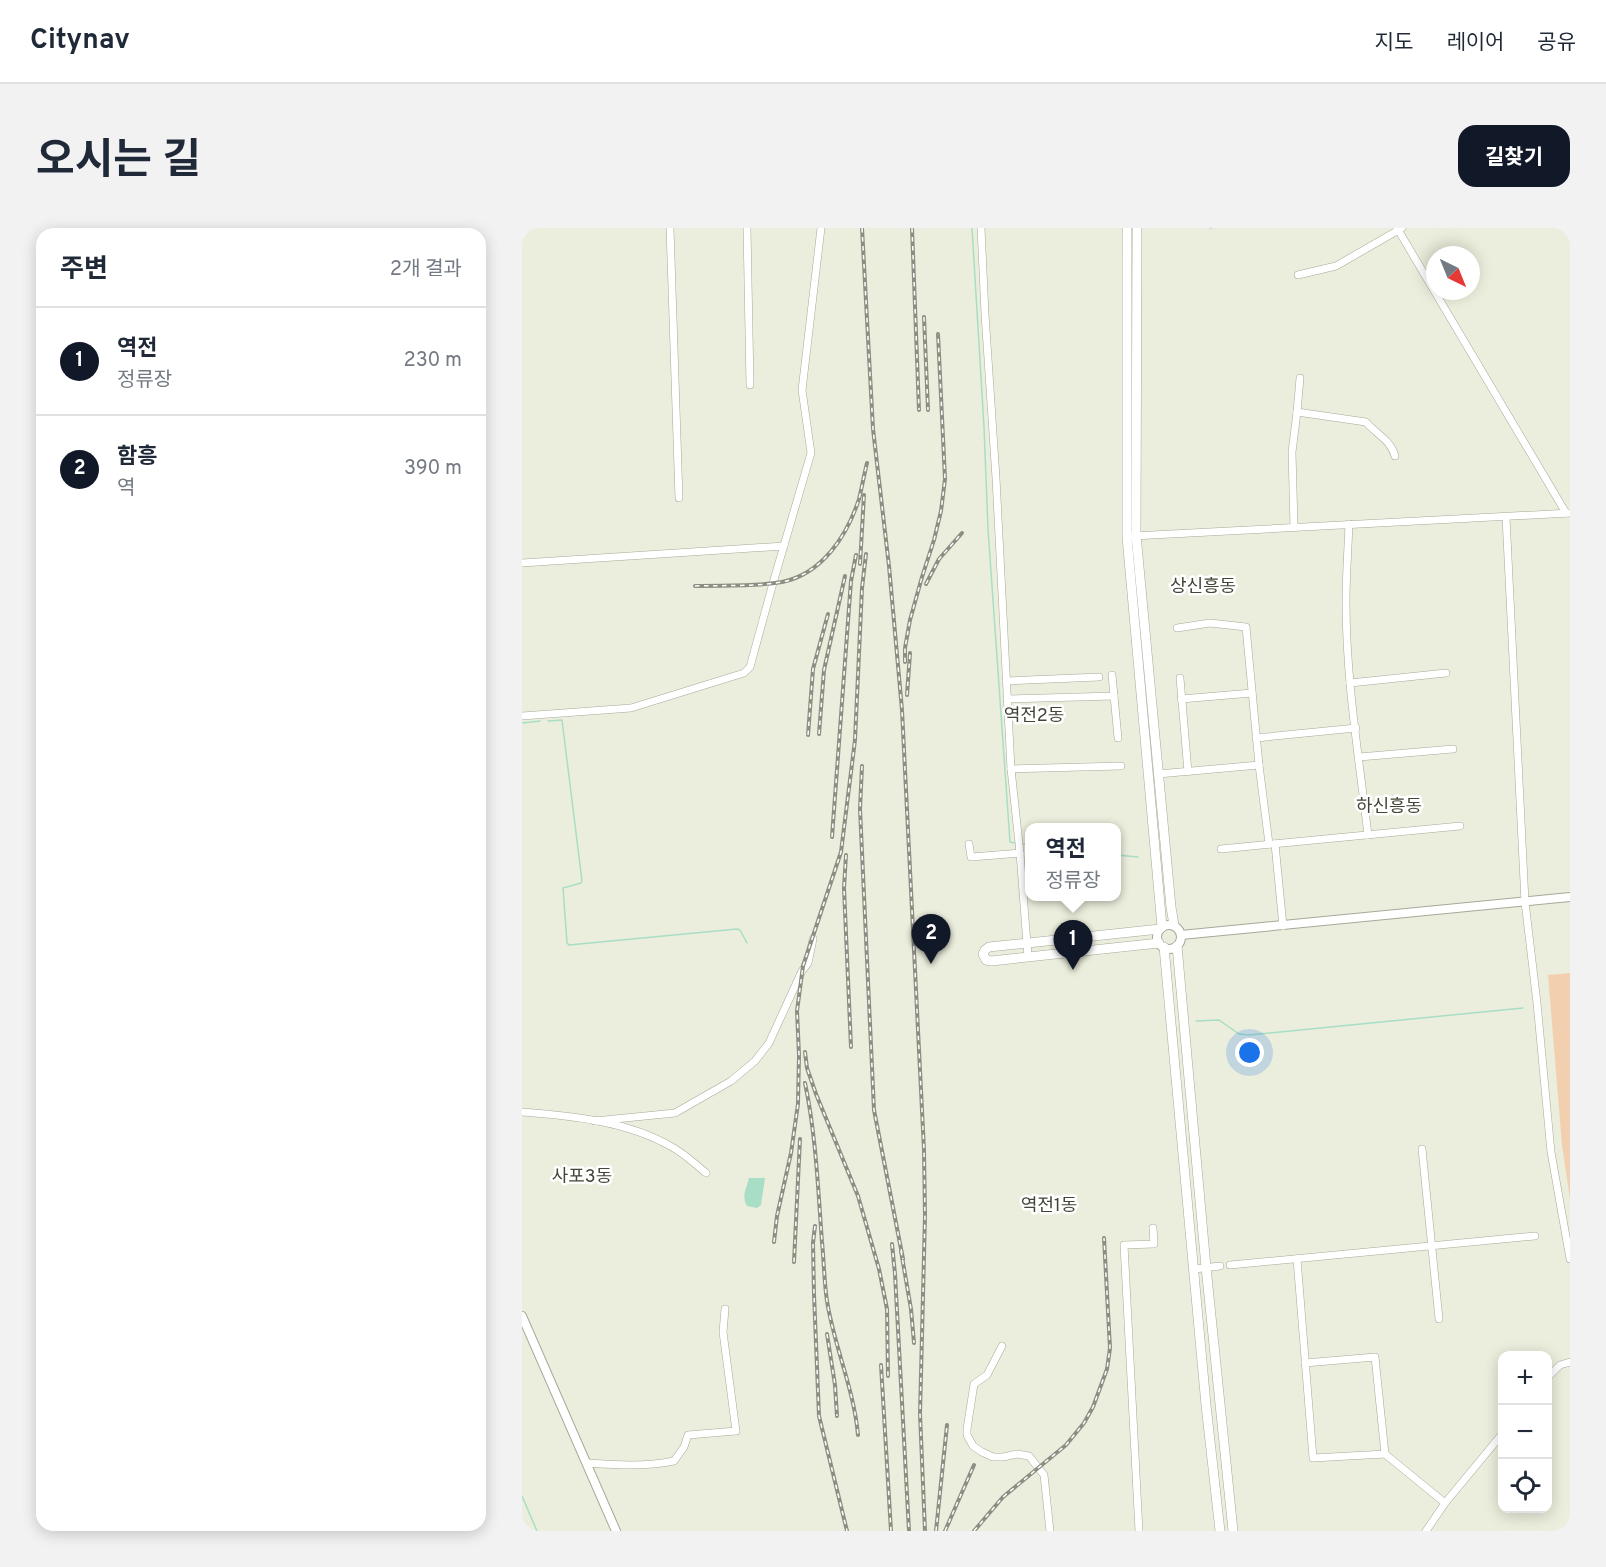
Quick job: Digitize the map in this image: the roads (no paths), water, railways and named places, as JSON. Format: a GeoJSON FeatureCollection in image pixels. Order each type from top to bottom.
{"type":"FeatureCollection","features":[{"type":"Feature","properties":{"kind":"main road"},"geometry":{"type":"LineString","coordinates":[[1127,228],[1132,536],[1161,928],[989,947],[983,954],[988,961],[1161,945],[1220,1531]]}},
{"type":"Feature","properties":{"kind":"main road"},"geometry":{"type":"LineString","coordinates":[[1137,228],[1132,536],[1148,653],[1174,925]]}},
{"type":"Feature","properties":{"kind":"main road"},"geometry":{"type":"LineString","coordinates":[[1177,946],[1206,1268],[1233,1531]]}},
{"type":"Feature","properties":{"kind":"street"},"geometry":{"type":"LineString","coordinates":[[670,228],[679,498]]}},
{"type":"Feature","properties":{"kind":"street"},"geometry":{"type":"LineString","coordinates":[[747,228],[750,385]]}},
{"type":"Feature","properties":{"kind":"street"},"geometry":{"type":"LineString","coordinates":[[522,716],[631,708],[744,674],[750,667],[811,453],[802,390],[821,228]]}},
{"type":"Feature","properties":{"kind":"street"},"geometry":{"type":"LineString","coordinates":[[981,228],[998,499],[1011,769],[1028,957]]}},
{"type":"Feature","properties":{"kind":"street"},"geometry":{"type":"LineString","coordinates":[[1132,536],[1568,513],[1399,229],[1336,266],[1298,275]]}},
{"type":"Feature","properties":{"kind":"street"},"geometry":{"type":"LineString","coordinates":[[1294,527],[1292,452],[1300,378]]}},
{"type":"Feature","properties":{"kind":"street"},"geometry":{"type":"LineString","coordinates":[[1298,412],[1365,422],[1389,443],[1395,456]]}},
{"type":"Feature","properties":{"kind":"street"},"geometry":{"type":"LineString","coordinates":[[1506,517],[1525,902],[1551,1152],[1570,1259]]}},
{"type":"Feature","properties":{"kind":"street"},"geometry":{"type":"LineString","coordinates":[[1349,524],[1346,600],[1350,683],[1368,835]]}},
{"type":"Feature","properties":{"kind":"street"},"geometry":{"type":"LineString","coordinates":[[522,563],[783,546]]}},
{"type":"Feature","properties":{"kind":"street"},"geometry":{"type":"LineString","coordinates":[[1177,628],[1210,623],[1246,627],[1259,765],[1283,926]]}},
{"type":"Feature","properties":{"kind":"street"},"geometry":{"type":"LineString","coordinates":[[1350,683],[1446,673]]}},
{"type":"Feature","properties":{"kind":"street"},"geometry":{"type":"LineString","coordinates":[[1112,675],[1118,738]]}},
{"type":"Feature","properties":{"kind":"street"},"geometry":{"type":"LineString","coordinates":[[1006,681],[1099,677]]}},
{"type":"Feature","properties":{"kind":"street"},"geometry":{"type":"LineString","coordinates":[[1180,678],[1188,772]]}},
{"type":"Feature","properties":{"kind":"street"},"geometry":{"type":"LineString","coordinates":[[1182,699],[1252,693]]}},
{"type":"Feature","properties":{"kind":"street"},"geometry":{"type":"LineString","coordinates":[[1007,699],[1114,696]]}},
{"type":"Feature","properties":{"kind":"street"},"geometry":{"type":"LineString","coordinates":[[1256,738],[1356,728]]}},
{"type":"Feature","properties":{"kind":"street"},"geometry":{"type":"LineString","coordinates":[[1359,757],[1453,749]]}},
{"type":"Feature","properties":{"kind":"street"},"geometry":{"type":"LineString","coordinates":[[1158,774],[1259,765]]}},
{"type":"Feature","properties":{"kind":"street"},"geometry":{"type":"LineString","coordinates":[[1011,769],[1121,766]]}},
{"type":"Feature","properties":{"kind":"street"},"geometry":{"type":"LineString","coordinates":[[1221,849],[1460,826]]}},
{"type":"Feature","properties":{"kind":"street"},"geometry":{"type":"LineString","coordinates":[[969,844],[971,857],[1020,854]]}},
{"type":"Feature","properties":{"kind":"street"},"geometry":{"type":"LineString","coordinates":[[1181,935],[1570,897]]}},
{"type":"Feature","properties":{"kind":"street"},"geometry":{"type":"LineString","coordinates":[[1174,925],[1179,930],[1181,940],[1177,946],[1172,948],[1161,945],[1157,937],[1161,928],[1174,925]]}},
{"type":"Feature","properties":{"kind":"street"},"geometry":{"type":"LineString","coordinates":[[596,1120],[675,1113],[726,1085],[744,1071],[758,1058],[772,1037],[802,971],[808,963],[813,939]]}},
{"type":"Feature","properties":{"kind":"street"},"geometry":{"type":"LineString","coordinates":[[522,1112],[596,1120],[636,1131],[680,1152],[706,1173]]}},
{"type":"Feature","properties":{"kind":"street"},"geometry":{"type":"LineString","coordinates":[[1422,1149],[1439,1319]]}},
{"type":"Feature","properties":{"kind":"street"},"geometry":{"type":"LineString","coordinates":[[1139,1531],[1124,1245],[1154,1244],[1153,1228]]}},
{"type":"Feature","properties":{"kind":"street"},"geometry":{"type":"LineString","coordinates":[[1230,1265],[1535,1236]]}},
{"type":"Feature","properties":{"kind":"street"},"geometry":{"type":"LineString","coordinates":[[1297,1259],[1313,1458],[1385,1454],[1445,1503]]}},
{"type":"Feature","properties":{"kind":"street"},"geometry":{"type":"LineString","coordinates":[[1194,1269],[1220,1266]]}},
{"type":"Feature","properties":{"kind":"street"},"geometry":{"type":"LineString","coordinates":[[586,1463],[636,1465],[674,1461],[684,1448],[688,1435],[736,1431],[724,1342],[725,1309]]}},
{"type":"Feature","properties":{"kind":"street"},"geometry":{"type":"LineString","coordinates":[[522,1316],[616,1531]]}},
{"type":"Feature","properties":{"kind":"street"},"geometry":{"type":"LineString","coordinates":[[1002,1346],[987,1375],[974,1384],[967,1435],[973,1446],[993,1457],[1003,1458],[1017,1454],[1029,1456],[1039,1467],[1044,1475],[1050,1531]]}},
{"type":"Feature","properties":{"kind":"street"},"geometry":{"type":"LineString","coordinates":[[1305,1363],[1375,1357],[1385,1454]]}},
{"type":"Feature","properties":{"kind":"street"},"geometry":{"type":"LineString","coordinates":[[1552,1373],[1560,1365],[1570,1362]]}},
{"type":"Feature","properties":{"kind":"street"},"geometry":{"type":"LineString","coordinates":[[1426,1531],[1445,1503],[1498,1439]]}},
{"type":"Feature","properties":{"kind":"waterway"},"geometry":{"type":"LineString","coordinates":[[972,228],[988,529],[1010,842],[1015,843]]}},
{"type":"Feature","properties":{"kind":"waterway"},"geometry":{"type":"LineString","coordinates":[[548,721],[562,720],[582,881],[563,888],[567,943],[569,945],[737,929],[740,930],[747,943]]}},
{"type":"Feature","properties":{"kind":"waterway"},"geometry":{"type":"LineString","coordinates":[[522,723],[540,721]]}},
{"type":"Feature","properties":{"kind":"waterway"},"geometry":{"type":"LineString","coordinates":[[1121,855],[1138,857]]}},
{"type":"Feature","properties":{"kind":"waterway"},"geometry":{"type":"LineString","coordinates":[[1196,1021],[1219,1020],[1239,1034],[1249,1035],[1523,1008]]}},
{"type":"Feature","properties":{"kind":"waterway"},"geometry":{"type":"LineString","coordinates":[[522,1496],[537,1531]]}},
{"type":"Feature","properties":{"kind":"railway"},"geometry":{"type":"LineString","coordinates":[[862,228],[873,429],[889,566],[902,710],[924,1150],[925,1216],[920,1414],[925,1531]]}},
{"type":"Feature","properties":{"kind":"railway"},"geometry":{"type":"LineString","coordinates":[[912,228],[919,410]]}},
{"type":"Feature","properties":{"kind":"railway"},"geometry":{"type":"LineString","coordinates":[[924,317],[928,410]]}},
{"type":"Feature","properties":{"kind":"railway"},"geometry":{"type":"LineString","coordinates":[[905,662],[910,620],[934,540],[945,479],[938,334]]}},
{"type":"Feature","properties":{"kind":"railway"},"geometry":{"type":"LineString","coordinates":[[695,586],[771,584],[796,578],[809,571],[831,551],[848,526],[859,499],[867,463]]}},
{"type":"Feature","properties":{"kind":"railway"},"geometry":{"type":"LineString","coordinates":[[860,564],[864,495]]}},
{"type":"Feature","properties":{"kind":"railway"},"geometry":{"type":"LineString","coordinates":[[926,584],[939,559],[962,533]]}},
{"type":"Feature","properties":{"kind":"railway"},"geometry":{"type":"LineString","coordinates":[[774,1242],[798,1104],[797,1011],[803,966],[841,852],[855,740],[862,588],[866,554]]}},
{"type":"Feature","properties":{"kind":"railway"},"geometry":{"type":"LineString","coordinates":[[832,837],[851,581],[856,555]]}},
{"type":"Feature","properties":{"kind":"railway"},"geometry":{"type":"LineString","coordinates":[[819,734],[824,670],[845,576]]}},
{"type":"Feature","properties":{"kind":"railway"},"geometry":{"type":"LineString","coordinates":[[808,735],[813,669],[828,614]]}},
{"type":"Feature","properties":{"kind":"railway"},"geometry":{"type":"LineString","coordinates":[[907,695],[910,653]]}},
{"type":"Feature","properties":{"kind":"railway"},"geometry":{"type":"LineString","coordinates":[[862,766],[860,809],[874,1110],[903,1259]]}},
{"type":"Feature","properties":{"kind":"railway"},"geometry":{"type":"LineString","coordinates":[[846,855],[844,888],[851,1047]]}},
{"type":"Feature","properties":{"kind":"railway"},"geometry":{"type":"LineString","coordinates":[[805,1052],[807,1068],[816,1094],[858,1196],[879,1269],[887,1309],[888,1376]]}},
{"type":"Feature","properties":{"kind":"railway"},"geometry":{"type":"LineString","coordinates":[[805,1083],[814,1142],[827,1301],[856,1418],[858,1435]]}},
{"type":"Feature","properties":{"kind":"railway"},"geometry":{"type":"LineString","coordinates":[[794,1262],[800,1139]]}},
{"type":"Feature","properties":{"kind":"railway"},"geometry":{"type":"LineString","coordinates":[[815,1226],[814,1294],[819,1416],[847,1531]]}},
{"type":"Feature","properties":{"kind":"railway"},"geometry":{"type":"LineString","coordinates":[[974,1531],[1003,1497],[1066,1445],[1084,1423],[1093,1407],[1107,1369],[1110,1348],[1104,1238]]}},
{"type":"Feature","properties":{"kind":"railway"},"geometry":{"type":"LineString","coordinates":[[892,1244],[909,1531]]}},
{"type":"Feature","properties":{"kind":"railway"},"geometry":{"type":"LineString","coordinates":[[901,1251],[914,1343]]}},
{"type":"Feature","properties":{"kind":"railway"},"geometry":{"type":"LineString","coordinates":[[827,1334],[837,1416]]}},
{"type":"Feature","properties":{"kind":"railway"},"geometry":{"type":"LineString","coordinates":[[881,1365],[891,1531]]}},
{"type":"Feature","properties":{"kind":"railway"},"geometry":{"type":"LineString","coordinates":[[936,1531],[947,1425]]}},
{"type":"Feature","properties":{"kind":"railway"},"geometry":{"type":"LineString","coordinates":[[945,1531],[974,1465]]}},
{"type":"Feature","properties":{"kind":"place","name":"함흥"},"geometry":{"type":"Point","coordinates":[931,964]}},
{"type":"Feature","properties":{"kind":"place","name":"역전"},"geometry":{"type":"Point","coordinates":[1073,970]}},
{"type":"Feature","properties":{"kind":"district","name":"상신흥동"},"geometry":{"type":"Point","coordinates":[1203,586]}},
{"type":"Feature","properties":{"kind":"district","name":"역전2동"},"geometry":{"type":"Point","coordinates":[1034,715]}},
{"type":"Feature","properties":{"kind":"district","name":"하신흥동"},"geometry":{"type":"Point","coordinates":[1389,806]}},
{"type":"Feature","properties":{"kind":"district","name":"사포3동"},"geometry":{"type":"Point","coordinates":[582,1176]}},
{"type":"Feature","properties":{"kind":"district","name":"역전1동"},"geometry":{"type":"Point","coordinates":[1049,1205]}}]}
